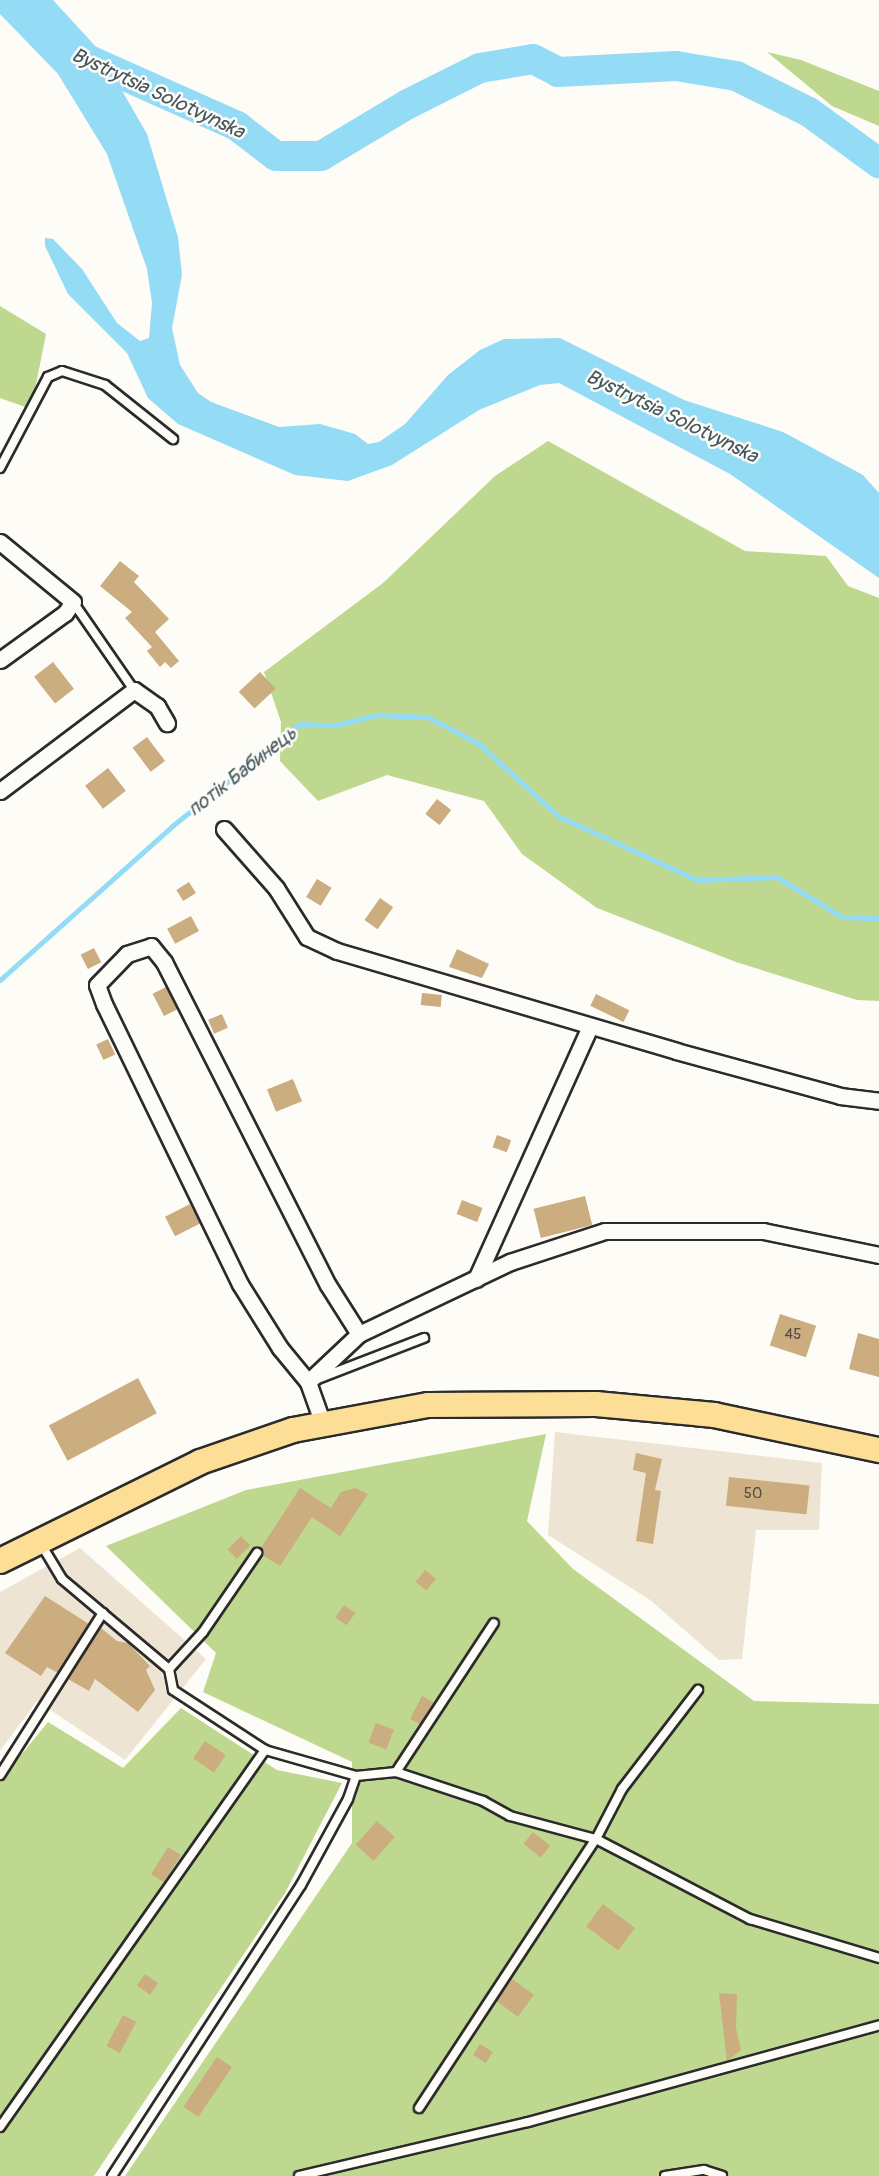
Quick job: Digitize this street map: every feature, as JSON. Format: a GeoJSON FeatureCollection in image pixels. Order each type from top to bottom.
{"type":"FeatureCollection","features":[{"type":"Feature","properties":{"kind":"main road"},"geometry":{"type":"LineString","coordinates":[[0,1561],[38,1539],[200,1462],[323,1424],[428,1405],[596,1404],[714,1415],[879,1450]]}},
{"type":"Feature","properties":{"kind":"street"},"geometry":{"type":"LineString","coordinates":[[0,542],[73,602],[65,614],[0,660]]}},
{"type":"Feature","properties":{"kind":"street"},"geometry":{"type":"LineString","coordinates":[[0,791],[134,690],[157,706],[167,723]]}},
{"type":"Feature","properties":{"kind":"street"},"geometry":{"type":"LineString","coordinates":[[224,829],[276,888],[307,937],[405,975],[551,1012],[590,1027],[840,1096],[879,1101]]}},
{"type":"Feature","properties":{"kind":"street"},"geometry":{"type":"LineString","coordinates":[[323,1424],[308,1382],[280,1348],[240,1284],[104,1004],[97,985],[127,954],[151,946],[164,962],[328,1285],[359,1334]]}},
{"type":"Feature","properties":{"kind":"street"},"geometry":{"type":"LineString","coordinates":[[476,1279],[590,1027]]}},
{"type":"Feature","properties":{"kind":"street"},"geometry":{"type":"LineString","coordinates":[[308,1382],[359,1334],[510,1262],[605,1232],[763,1231],[879,1255]]}},
{"type":"Feature","properties":{"kind":"lane"},"geometry":{"type":"LineString","coordinates":[[0,468],[48,377],[62,371],[105,385],[173,439]]}},
{"type":"Feature","properties":{"kind":"lane"},"geometry":{"type":"LineString","coordinates":[[73,602],[134,690]]}},
{"type":"Feature","properties":{"kind":"lane"},"geometry":{"type":"LineString","coordinates":[[308,1382],[360,1366],[424,1338]]}},
{"type":"Feature","properties":{"kind":"lane"},"geometry":{"type":"LineString","coordinates":[[38,1539],[62,1579],[169,1669],[173,1690],[265,1750],[356,1776],[396,1772],[483,1801],[510,1816],[596,1839],[750,1919],[879,1958]]}},
{"type":"Feature","properties":{"kind":"lane"},"geometry":{"type":"LineString","coordinates":[[169,1669],[203,1632],[257,1552]]}},
{"type":"Feature","properties":{"kind":"lane"},"geometry":{"type":"LineString","coordinates":[[0,1775],[103,1613]]}},
{"type":"Feature","properties":{"kind":"lane"},"geometry":{"type":"LineString","coordinates":[[396,1772],[494,1623]]}},
{"type":"Feature","properties":{"kind":"lane"},"geometry":{"type":"LineString","coordinates":[[419,2108],[596,1839],[622,1789],[698,1690]]}},
{"type":"Feature","properties":{"kind":"lane"},"geometry":{"type":"LineString","coordinates":[[0,2127],[265,1750]]}},
{"type":"Feature","properties":{"kind":"lane"},"geometry":{"type":"LineString","coordinates":[[112,2176],[301,1886],[348,1799],[356,1776]]}},
{"type":"Feature","properties":{"kind":"lane"},"geometry":{"type":"LineString","coordinates":[[299,2176],[506,2127],[879,2025]]}},
{"type":"Feature","properties":{"kind":"lane"},"geometry":{"type":"LineString","coordinates":[[665,2176],[704,2170],[722,2176]]}},
{"type":"Feature","properties":{"kind":"shaded area"},"geometry":{"type":"Polygon","coordinates":[[[555,1432],[822,1463],[819,1530],[756,1530],[742,1659],[719,1660],[650,1600],[548,1535],[555,1432]]]}},
{"type":"Feature","properties":{"kind":"shaded area"},"geometry":{"type":"Polygon","coordinates":[[[80,1548],[206,1659],[125,1760],[37,1701],[0,1751],[0,1592],[80,1548]]]}},
{"type":"Feature","properties":{"kind":"green space"},"geometry":{"type":"Polygon","coordinates":[[[767,52],[801,60],[879,91],[879,126],[832,106],[767,52]]]}},
{"type":"Feature","properties":{"kind":"green space"},"geometry":{"type":"Polygon","coordinates":[[[0,306],[46,334],[31,409],[0,398],[0,306]]]}},
{"type":"Feature","properties":{"kind":"green space"},"geometry":{"type":"Polygon","coordinates":[[[548,441],[745,551],[826,556],[848,586],[879,598],[879,1001],[857,1000],[736,962],[597,908],[522,854],[484,801],[387,775],[318,801],[280,761],[281,722],[264,672],[383,583],[495,476],[548,441]]]}},
{"type":"Feature","properties":{"kind":"green space"},"geometry":{"type":"Polygon","coordinates":[[[546,1434],[527,1521],[573,1569],[754,1701],[879,1704],[879,2176],[125,2176],[352,1843],[352,1762],[203,1692],[216,1653],[106,1546],[246,1490],[546,1434]]]}},
{"type":"Feature","properties":{"kind":"green space"},"geometry":{"type":"Polygon","coordinates":[[[181,1708],[277,1770],[342,1783],[285,1893],[94,2176],[0,2176],[0,1781],[48,1722],[123,1768],[181,1708]]]}},
{"type":"Feature","properties":{"kind":"water"},"geometry":{"type":"Polygon","coordinates":[[[0,0],[53,0],[98,49],[147,134],[178,237],[182,275],[172,328],[180,365],[198,393],[211,402],[279,427],[320,424],[355,434],[368,444],[379,442],[405,424],[448,375],[480,350],[504,339],[560,338],[684,400],[783,432],[863,475],[879,493],[879,578],[730,474],[559,383],[540,385],[479,410],[392,465],[348,481],[295,475],[178,424],[148,398],[127,353],[68,294],[45,246],[45,238],[53,239],[82,269],[117,323],[140,341],[149,338],[152,303],[147,269],[107,154],[58,74],[0,14],[0,0]]]}},
{"type":"Feature","properties":{"kind":"building"},"geometry":{"type":"Polygon","coordinates":[[[120,561],[139,576],[134,582],[169,619],[155,632],[179,661],[171,668],[165,662],[160,667],[147,651],[152,647],[125,618],[132,612],[100,586],[120,561]]]}},
{"type":"Feature","properties":{"kind":"building"},"geometry":{"type":"Polygon","coordinates":[[[53,662],[74,689],[55,704],[34,677],[53,662]]]}},
{"type":"Feature","properties":{"kind":"building"},"geometry":{"type":"Polygon","coordinates":[[[260,672],[276,689],[254,709],[239,692],[260,672]]]}},
{"type":"Feature","properties":{"kind":"building"},"geometry":{"type":"Polygon","coordinates":[[[147,737],[165,761],[151,772],[133,748],[147,737]]]}},
{"type":"Feature","properties":{"kind":"building"},"geometry":{"type":"Polygon","coordinates":[[[108,768],[126,791],[103,809],[85,786],[108,768]]]}},
{"type":"Feature","properties":{"kind":"building"},"geometry":{"type":"Polygon","coordinates":[[[437,799],[451,810],[439,825],[425,814],[437,799]]]}},
{"type":"Feature","properties":{"kind":"building"},"geometry":{"type":"Polygon","coordinates":[[[317,879],[332,888],[321,906],[306,897],[317,879]]]}},
{"type":"Feature","properties":{"kind":"building"},"geometry":{"type":"Polygon","coordinates":[[[189,882],[196,893],[183,901],[176,890],[189,882]]]}},
{"type":"Feature","properties":{"kind":"building"},"geometry":{"type":"Polygon","coordinates":[[[380,898],[393,907],[378,929],[365,920],[380,898]]]}},
{"type":"Feature","properties":{"kind":"building"},"geometry":{"type":"Polygon","coordinates":[[[191,916],[199,931],[175,944],[167,929],[191,916]]]}},
{"type":"Feature","properties":{"kind":"building"},"geometry":{"type":"Polygon","coordinates":[[[94,948],[101,962],[88,969],[81,955],[94,948]]]}},
{"type":"Feature","properties":{"kind":"building"},"geometry":{"type":"Polygon","coordinates":[[[457,949],[489,964],[482,978],[449,967],[457,949]]]}},
{"type":"Feature","properties":{"kind":"building"},"geometry":{"type":"Polygon","coordinates":[[[166,987],[177,1009],[164,1016],[153,994],[166,987]]]}},
{"type":"Feature","properties":{"kind":"building"},"geometry":{"type":"Polygon","coordinates":[[[422,993],[442,995],[441,1007],[421,1005],[422,993]]]}},
{"type":"Feature","properties":{"kind":"building"},"geometry":{"type":"Polygon","coordinates":[[[596,994],[629,1010],[624,1022],[590,1006],[596,994]]]}},
{"type":"Feature","properties":{"kind":"building"},"geometry":{"type":"Polygon","coordinates":[[[222,1014],[228,1028],[214,1034],[208,1020],[222,1014]]]}},
{"type":"Feature","properties":{"kind":"building"},"geometry":{"type":"Polygon","coordinates":[[[108,1039],[115,1054],[103,1060],[96,1044],[108,1039]]]}},
{"type":"Feature","properties":{"kind":"building"},"geometry":{"type":"Polygon","coordinates":[[[293,1079],[302,1101],[276,1112],[267,1089],[293,1079]]]}},
{"type":"Feature","properties":{"kind":"building"},"geometry":{"type":"Polygon","coordinates":[[[497,1135],[511,1140],[507,1152],[493,1147],[497,1135]]]}},
{"type":"Feature","properties":{"kind":"building"},"geometry":{"type":"Polygon","coordinates":[[[585,1196],[592,1225],[541,1238],[534,1209],[585,1196]]]}},
{"type":"Feature","properties":{"kind":"building"},"geometry":{"type":"Polygon","coordinates":[[[462,1200],[483,1208],[477,1222],[457,1214],[462,1200]]]}},
{"type":"Feature","properties":{"kind":"building"},"geometry":{"type":"Polygon","coordinates":[[[190,1204],[200,1224],[175,1236],[165,1217],[190,1204]]]}},
{"type":"Feature","properties":{"kind":"building"},"geometry":{"type":"Polygon","coordinates":[[[780,1314],[816,1326],[806,1357],[770,1345],[780,1314]]]}},
{"type":"Feature","properties":{"kind":"building"},"geometry":{"type":"Polygon","coordinates":[[[858,1333],[879,1339],[879,1377],[849,1369],[858,1333]]]}},
{"type":"Feature","properties":{"kind":"building"},"geometry":{"type":"Polygon","coordinates":[[[138,1378],[157,1413],[68,1461],[49,1425],[138,1378]]]}},
{"type":"Feature","properties":{"kind":"building"},"geometry":{"type":"Polygon","coordinates":[[[636,1453],[662,1459],[655,1490],[661,1491],[653,1544],[636,1541],[646,1473],[633,1470],[636,1453]]]}},
{"type":"Feature","properties":{"kind":"building"},"geometry":{"type":"Polygon","coordinates":[[[729,1477],[810,1485],[807,1514],[726,1506],[729,1477]]]}},
{"type":"Feature","properties":{"kind":"building"},"geometry":{"type":"Polygon","coordinates":[[[300,1488],[331,1508],[341,1492],[355,1488],[368,1494],[340,1536],[312,1517],[280,1566],[262,1555],[261,1548],[300,1488]]]}},
{"type":"Feature","properties":{"kind":"building"},"geometry":{"type":"Polygon","coordinates":[[[241,1536],[250,1545],[237,1559],[228,1549],[241,1536]]]}},
{"type":"Feature","properties":{"kind":"building"},"geometry":{"type":"Polygon","coordinates":[[[425,1570],[436,1579],[426,1590],[416,1582],[425,1570]]]}},
{"type":"Feature","properties":{"kind":"building"},"geometry":{"type":"Polygon","coordinates":[[[45,1596],[89,1624],[58,1673],[47,1667],[41,1676],[5,1653],[45,1596]]]}},
{"type":"Feature","properties":{"kind":"building"},"geometry":{"type":"Polygon","coordinates":[[[344,1605],[355,1613],[347,1625],[335,1617],[344,1605]]]}},
{"type":"Feature","properties":{"kind":"building"},"geometry":{"type":"Polygon","coordinates":[[[101,1628],[117,1641],[128,1643],[150,1666],[146,1670],[155,1690],[138,1712],[95,1679],[89,1691],[68,1679],[101,1628]]]}},
{"type":"Feature","properties":{"kind":"building"},"geometry":{"type":"Polygon","coordinates":[[[422,1696],[434,1703],[420,1724],[410,1719],[422,1696]]]}},
{"type":"Feature","properties":{"kind":"building"},"geometry":{"type":"Polygon","coordinates":[[[376,1723],[394,1730],[386,1749],[368,1743],[376,1723]]]}},
{"type":"Feature","properties":{"kind":"building"},"geometry":{"type":"Polygon","coordinates":[[[205,1741],[226,1755],[214,1772],[193,1758],[205,1741]]]}},
{"type":"Feature","properties":{"kind":"building"},"geometry":{"type":"Polygon","coordinates":[[[377,1821],[395,1837],[373,1861],[356,1845],[377,1821]]]}},
{"type":"Feature","properties":{"kind":"building"},"geometry":{"type":"Polygon","coordinates":[[[533,1832],[550,1846],[541,1858],[524,1844],[533,1832]]]}},
{"type":"Feature","properties":{"kind":"building"},"geometry":{"type":"Polygon","coordinates":[[[168,1847],[181,1855],[164,1882],[151,1874],[168,1847]]]}},
{"type":"Feature","properties":{"kind":"building"},"geometry":{"type":"Polygon","coordinates":[[[603,1904],[635,1928],[618,1950],[586,1926],[603,1904]]]}},
{"type":"Feature","properties":{"kind":"building"},"geometry":{"type":"Polygon","coordinates":[[[145,1974],[158,1983],[150,1995],[137,1985],[145,1974]]]}},
{"type":"Feature","properties":{"kind":"building"},"geometry":{"type":"Polygon","coordinates":[[[512,1979],[534,1995],[518,2017],[496,2001],[512,1979]]]}},
{"type":"Feature","properties":{"kind":"building"},"geometry":{"type":"Polygon","coordinates":[[[719,1993],[737,1994],[736,2028],[741,2050],[727,2061],[719,1993]]]}},
{"type":"Feature","properties":{"kind":"building"},"geometry":{"type":"Polygon","coordinates":[[[123,2015],[136,2022],[120,2053],[107,2046],[123,2015]]]}},
{"type":"Feature","properties":{"kind":"building"},"geometry":{"type":"Polygon","coordinates":[[[480,2044],[493,2052],[486,2063],[473,2055],[480,2044]]]}},
{"type":"Feature","properties":{"kind":"building"},"geometry":{"type":"Polygon","coordinates":[[[217,2057],[232,2067],[198,2117],[183,2107],[217,2057]]]}},
{"type":"Feature","properties":{"kind":"waterway","name":"Bystrytsia Solotvynska"},"geometry":{"type":"LineString","coordinates":[[7,0],[62,48],[237,126],[276,156],[321,156],[408,104],[480,68],[533,59],[558,72],[676,66],[736,76],[809,112],[879,163]]}},
{"type":"Feature","properties":{"kind":"waterway","name":"потік Бабинець"},"geometry":{"type":"LineString","coordinates":[[0,980],[172,826],[300,724],[336,725],[377,715],[428,717],[479,744],[558,816],[697,880],[777,877],[842,917],[879,918]]}}]}
